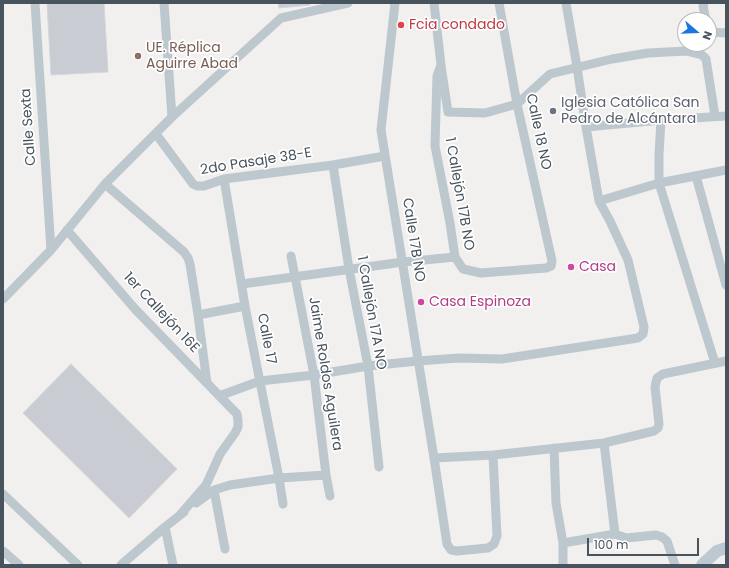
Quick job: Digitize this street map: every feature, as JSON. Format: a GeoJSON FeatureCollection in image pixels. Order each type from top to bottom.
{"type":"FeatureCollection","features":[{"type":"Feature","properties":{"kind":"street","name":"Calle Sexta"},"geometry":{"type":"LineString","coordinates":[[35,3],[51,250]]}},
{"type":"Feature","properties":{"kind":"street"},"geometry":{"type":"LineString","coordinates":[[164,3],[172,117]]}},
{"type":"Feature","properties":{"kind":"street"},"geometry":{"type":"LineString","coordinates":[[3,299],[51,250],[105,184],[172,117],[281,18],[348,3]]}},
{"type":"Feature","properties":{"kind":"street","name":"Calle 17B NO"},"geometry":{"type":"LineString","coordinates":[[395,3],[382,130],[447,544],[451,550],[457,551],[488,548],[494,544],[497,536],[493,455]]}},
{"type":"Feature","properties":{"kind":"street","name":"1 Callejón 17B NO"},"geometry":{"type":"LineString","coordinates":[[434,3],[441,65],[437,76],[434,146],[450,224],[455,257],[463,270]]}},
{"type":"Feature","properties":{"kind":"street","name":"Calle 18 NO"},"geometry":{"type":"LineString","coordinates":[[463,270],[481,273],[546,268],[551,266],[552,261],[517,104],[499,3]]}},
{"type":"Feature","properties":{"kind":"street"},"geometry":{"type":"LineString","coordinates":[[219,396],[260,381],[314,375],[368,366],[418,361],[459,358],[502,360],[638,338],[643,334],[644,327],[628,260],[599,201],[586,127],[578,67],[566,3]]}},
{"type":"Feature","properties":{"kind":"street"},"geometry":{"type":"LineString","coordinates":[[441,65],[448,112],[485,113],[517,104],[550,74],[612,59],[648,53],[686,51],[702,55],[706,59],[715,116]]}},
{"type":"Feature","properties":{"kind":"street"},"geometry":{"type":"LineString","coordinates":[[586,127],[726,116]]}},
{"type":"Feature","properties":{"kind":"street"},"geometry":{"type":"LineString","coordinates":[[661,120],[659,183],[715,363]]}},
{"type":"Feature","properties":{"kind":"street","name":"2do Pasaje 38-E"},"geometry":{"type":"LineString","coordinates":[[156,134],[196,186],[204,186],[224,179],[385,156]]}},
{"type":"Feature","properties":{"kind":"street","name":"1 Callejón 17A NO"},"geometry":{"type":"LineString","coordinates":[[333,164],[349,269],[368,366],[379,467]]}},
{"type":"Feature","properties":{"kind":"street"},"geometry":{"type":"LineString","coordinates":[[599,201],[659,183],[726,170]]}},
{"type":"Feature","properties":{"kind":"street"},"geometry":{"type":"LineString","coordinates":[[696,176],[726,285]]}},
{"type":"Feature","properties":{"kind":"street","name":"Calle 17"},"geometry":{"type":"LineString","coordinates":[[224,179],[245,306],[283,504]]}},
{"type":"Feature","properties":{"kind":"street"},"geometry":{"type":"LineString","coordinates":[[105,184],[184,252],[190,264],[208,383]]}},
{"type":"Feature","properties":{"kind":"street","name":"1er Callejón 16E"},"geometry":{"type":"LineString","coordinates":[[67,230],[135,309],[237,414],[238,427],[222,450],[206,485],[180,515]]}},
{"type":"Feature","properties":{"kind":"street","name":"Jaime Roldos Aguilera"},"geometry":{"type":"LineString","coordinates":[[291,256],[314,375],[326,475],[330,496]]}},
{"type":"Feature","properties":{"kind":"street"},"geometry":{"type":"LineString","coordinates":[[242,284],[403,262],[455,257]]}},
{"type":"Feature","properties":{"kind":"street"},"geometry":{"type":"LineString","coordinates":[[198,315],[245,306]]}},
{"type":"Feature","properties":{"kind":"street"},"geometry":{"type":"LineString","coordinates":[[434,458],[493,455],[604,443],[654,432],[658,428],[655,387],[657,378],[663,374],[726,361]]}},
{"type":"Feature","properties":{"kind":"street"},"geometry":{"type":"LineString","coordinates":[[604,443],[615,534]]}},
{"type":"Feature","properties":{"kind":"street"},"geometry":{"type":"LineString","coordinates":[[554,448],[556,503],[563,543],[563,565]]}},
{"type":"Feature","properties":{"kind":"street"},"geometry":{"type":"LineString","coordinates":[[121,565],[165,527],[214,490],[230,485],[279,478],[326,475]]}},
{"type":"Feature","properties":{"kind":"street"},"geometry":{"type":"LineString","coordinates":[[214,490],[225,549]]}},
{"type":"Feature","properties":{"kind":"street"},"geometry":{"type":"LineString","coordinates":[[3,494],[72,563]]}},
{"type":"Feature","properties":{"kind":"street"},"geometry":{"type":"LineString","coordinates":[[165,527],[173,565]]}},
{"type":"Feature","properties":{"kind":"street"},"geometry":{"type":"LineString","coordinates":[[563,543],[615,534],[626,538],[656,535],[667,541],[675,565]]}},
{"type":"Feature","properties":{"kind":"street"},"geometry":{"type":"LineString","coordinates":[[702,565],[717,551],[726,548]]}},
{"type":"Feature","properties":{"kind":"street"},"geometry":{"type":"LineString","coordinates":[[3,551],[19,565]]}},
{"type":"Feature","properties":{"kind":"building"},"geometry":{"type":"Polygon","coordinates":[[[47,3],[104,3],[108,72],[51,75],[47,3]]]}},
{"type":"Feature","properties":{"kind":"building"},"geometry":{"type":"Polygon","coordinates":[[[278,3],[310,3],[310,5],[279,8],[278,3]]]}},
{"type":"Feature","properties":{"kind":"building"},"geometry":{"type":"Polygon","coordinates":[[[71,364],[177,469],[129,518],[23,413],[71,364]]]}},
{"type":"Feature","properties":{"kind":"place","name":"Fcia condado"},"geometry":{"type":"Point","coordinates":[401,25]}},
{"type":"Feature","properties":{"kind":"place","name":"UE. Réplica Aguirre Abad"},"geometry":{"type":"Point","coordinates":[138,56]}},
{"type":"Feature","properties":{"kind":"place","name":"Iglesia Católica San Pedro de Alcántara"},"geometry":{"type":"Point","coordinates":[553,111]}},
{"type":"Feature","properties":{"kind":"place","name":"Casa"},"geometry":{"type":"Point","coordinates":[571,267]}},
{"type":"Feature","properties":{"kind":"place","name":"Casa Espinoza"},"geometry":{"type":"Point","coordinates":[421,302]}}]}
